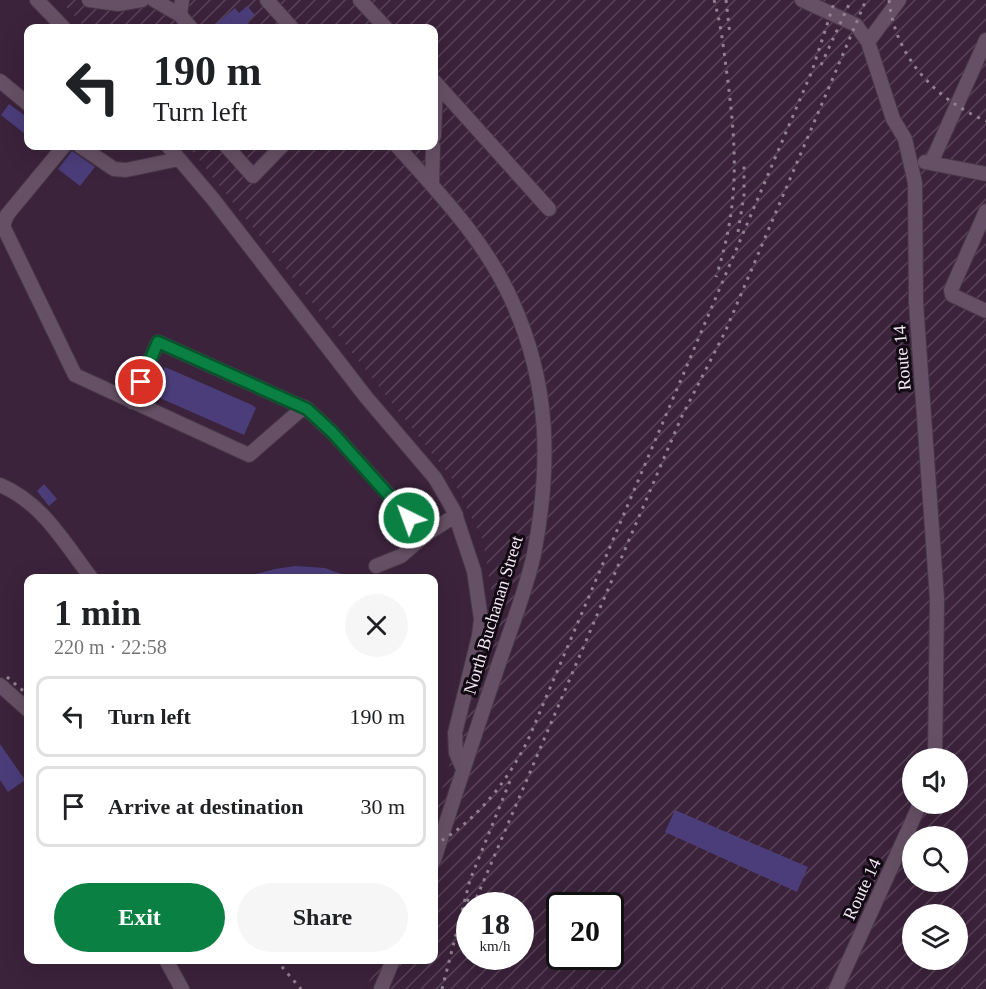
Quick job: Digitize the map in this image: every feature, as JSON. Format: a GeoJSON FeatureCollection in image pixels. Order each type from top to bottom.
{"type":"FeatureCollection","features":[{"type":"Feature","properties":{"kind":"street"},"geometry":{"type":"LineString","coordinates":[[37,0],[60,24]]}},
{"type":"Feature","properties":{"kind":"street"},"geometry":{"type":"LineString","coordinates":[[89,0],[118,4],[142,0]]}},
{"type":"Feature","properties":{"kind":"street"},"geometry":{"type":"LineString","coordinates":[[154,0],[180,15],[188,24]]}},
{"type":"Feature","properties":{"kind":"street"},"geometry":{"type":"LineString","coordinates":[[180,15],[182,0]]}},
{"type":"Feature","properties":{"kind":"street"},"geometry":{"type":"LineString","coordinates":[[267,0],[288,24]]}},
{"type":"Feature","properties":{"kind":"street"},"geometry":{"type":"LineString","coordinates":[[360,0],[382,24]]}},
{"type":"Feature","properties":{"kind":"street","name":"Route 14"},"geometry":{"type":"LineString","coordinates":[[802,0],[856,25],[868,42],[883,95],[905,139],[915,183],[916,303],[937,599],[935,748]]}},
{"type":"Feature","properties":{"kind":"street"},"geometry":{"type":"LineString","coordinates":[[868,42],[899,0]]}},
{"type":"Feature","properties":{"kind":"street"},"geometry":{"type":"LineString","coordinates":[[931,163],[980,69],[986,40]]}},
{"type":"Feature","properties":{"kind":"street"},"geometry":{"type":"LineString","coordinates":[[0,81],[24,101]]}},
{"type":"Feature","properties":{"kind":"street"},"geometry":{"type":"LineString","coordinates":[[438,86],[549,208]]}},
{"type":"Feature","properties":{"kind":"street"},"geometry":{"type":"LineString","coordinates":[[61,150],[3,223],[4,231],[75,375],[249,455],[304,407]]}},
{"type":"Feature","properties":{"kind":"street"},"geometry":{"type":"LineString","coordinates":[[86,150],[114,169],[126,170],[179,159]]}},
{"type":"Feature","properties":{"kind":"street"},"geometry":{"type":"LineString","coordinates":[[171,150],[366,397],[435,478],[456,515],[474,571],[481,619],[479,636],[455,733],[456,753],[464,769]]}},
{"type":"Feature","properties":{"kind":"street"},"geometry":{"type":"LineString","coordinates":[[230,150],[254,176],[278,150]]}},
{"type":"Feature","properties":{"kind":"street","name":"North Buchanan Street"},"geometry":{"type":"LineString","coordinates":[[401,150],[468,228],[501,279],[522,325],[538,374],[546,441],[534,554],[438,848]]}},
{"type":"Feature","properties":{"kind":"street"},"geometry":{"type":"LineString","coordinates":[[432,185],[433,150]]}},
{"type":"Feature","properties":{"kind":"street"},"geometry":{"type":"LineString","coordinates":[[910,163],[931,163],[986,174]]}},
{"type":"Feature","properties":{"kind":"street"},"geometry":{"type":"LineString","coordinates":[[986,211],[951,290],[952,295],[986,311]]}},
{"type":"Feature","properties":{"kind":"street"},"geometry":{"type":"LineString","coordinates":[[132,402],[158,342],[304,407],[332,432],[424,535]]}},
{"type":"Feature","properties":{"kind":"street"},"geometry":{"type":"LineString","coordinates":[[0,485],[24,498],[39,512],[88,574]]}},
{"type":"Feature","properties":{"kind":"street"},"geometry":{"type":"LineString","coordinates":[[376,566],[401,556],[424,535],[456,515]]}},
{"type":"Feature","properties":{"kind":"street"},"geometry":{"type":"LineString","coordinates":[[0,685],[24,706]]}},
{"type":"Feature","properties":{"kind":"street","name":"Route 14"},"geometry":{"type":"LineString","coordinates":[[836,989],[915,814]]}},
{"type":"Feature","properties":{"kind":"street"},"geometry":{"type":"LineString","coordinates":[[168,964],[182,989]]}},
{"type":"Feature","properties":{"kind":"street"},"geometry":{"type":"LineString","coordinates":[[381,989],[391,964]]}},
{"type":"Feature","properties":{"kind":"shaded area"},"geometry":{"type":"Polygon","coordinates":[[[0,0],[60,0],[81,24],[24,24],[24,150],[191,150],[453,480],[483,541],[492,596],[492,633],[438,802],[438,574],[24,574],[24,964],[376,964],[366,989],[0,989],[0,0]]]}},
{"type":"Feature","properties":{"kind":"shaded area"},"geometry":{"type":"Polygon","coordinates":[[[60,0],[986,0],[986,989],[366,989],[376,964],[438,964],[438,802],[492,633],[492,596],[483,541],[453,480],[191,150],[438,150],[438,24],[81,24],[60,0]]]}},
{"type":"Feature","properties":{"kind":"building"},"geometry":{"type":"Polygon","coordinates":[[[247,6],[255,15],[247,22],[249,24],[216,24],[235,8],[239,13],[247,6]]]}},
{"type":"Feature","properties":{"kind":"building"},"geometry":{"type":"Polygon","coordinates":[[[9,104],[24,115],[24,133],[1,115],[9,104]]]}},
{"type":"Feature","properties":{"kind":"building"},"geometry":{"type":"Polygon","coordinates":[[[72,151],[95,167],[80,186],[58,169],[72,151]]]}},
{"type":"Feature","properties":{"kind":"building"},"geometry":{"type":"Polygon","coordinates":[[[165,367],[256,408],[244,435],[153,395],[165,367]]]}},
{"type":"Feature","properties":{"kind":"building"},"geometry":{"type":"Polygon","coordinates":[[[44,484],[57,499],[49,506],[37,491],[44,484]]]}},
{"type":"Feature","properties":{"kind":"building"},"geometry":{"type":"Polygon","coordinates":[[[295,566],[325,568],[341,574],[256,574],[295,566]]]}},
{"type":"Feature","properties":{"kind":"building"},"geometry":{"type":"Polygon","coordinates":[[[0,744],[24,781],[8,792],[0,780],[0,744]]]}},
{"type":"Feature","properties":{"kind":"building"},"geometry":{"type":"Polygon","coordinates":[[[675,810],[808,867],[797,892],[665,832],[675,810]]]}},
{"type":"Feature","properties":{"kind":"railway"},"geometry":{"type":"LineString","coordinates":[[714,0],[721,30],[728,82],[734,157],[729,226],[716,277]]}},
{"type":"Feature","properties":{"kind":"railway"},"geometry":{"type":"LineString","coordinates":[[726,0],[730,35]]}},
{"type":"Feature","properties":{"kind":"railway"},"geometry":{"type":"LineString","coordinates":[[438,843],[463,825],[489,800],[520,756],[528,740],[812,71],[835,0]]}},
{"type":"Feature","properties":{"kind":"railway"},"geometry":{"type":"LineString","coordinates":[[821,65],[851,0]]}},
{"type":"Feature","properties":{"kind":"railway"},"geometry":{"type":"LineString","coordinates":[[479,892],[681,418],[725,332],[866,0]]}},
{"type":"Feature","properties":{"kind":"railway"},"geometry":{"type":"LineString","coordinates":[[889,0],[900,40],[909,58],[921,74],[950,101],[986,121]]}},
{"type":"Feature","properties":{"kind":"railway"},"geometry":{"type":"LineString","coordinates":[[738,232],[744,195],[744,166]]}},
{"type":"Feature","properties":{"kind":"railway"},"geometry":{"type":"LineString","coordinates":[[7,677],[24,692]]}},
{"type":"Feature","properties":{"kind":"railway"},"geometry":{"type":"LineString","coordinates":[[442,989],[470,880],[510,781]]}},
{"type":"Feature","properties":{"kind":"railway"},"geometry":{"type":"LineString","coordinates":[[279,964],[301,989]]}},
{"type":"Feature","properties":{"kind":"route"},"geometry":{"type":"LineString","coordinates":[[141,382],[158,342],[301,405],[332,432],[409,518]]}}]}
